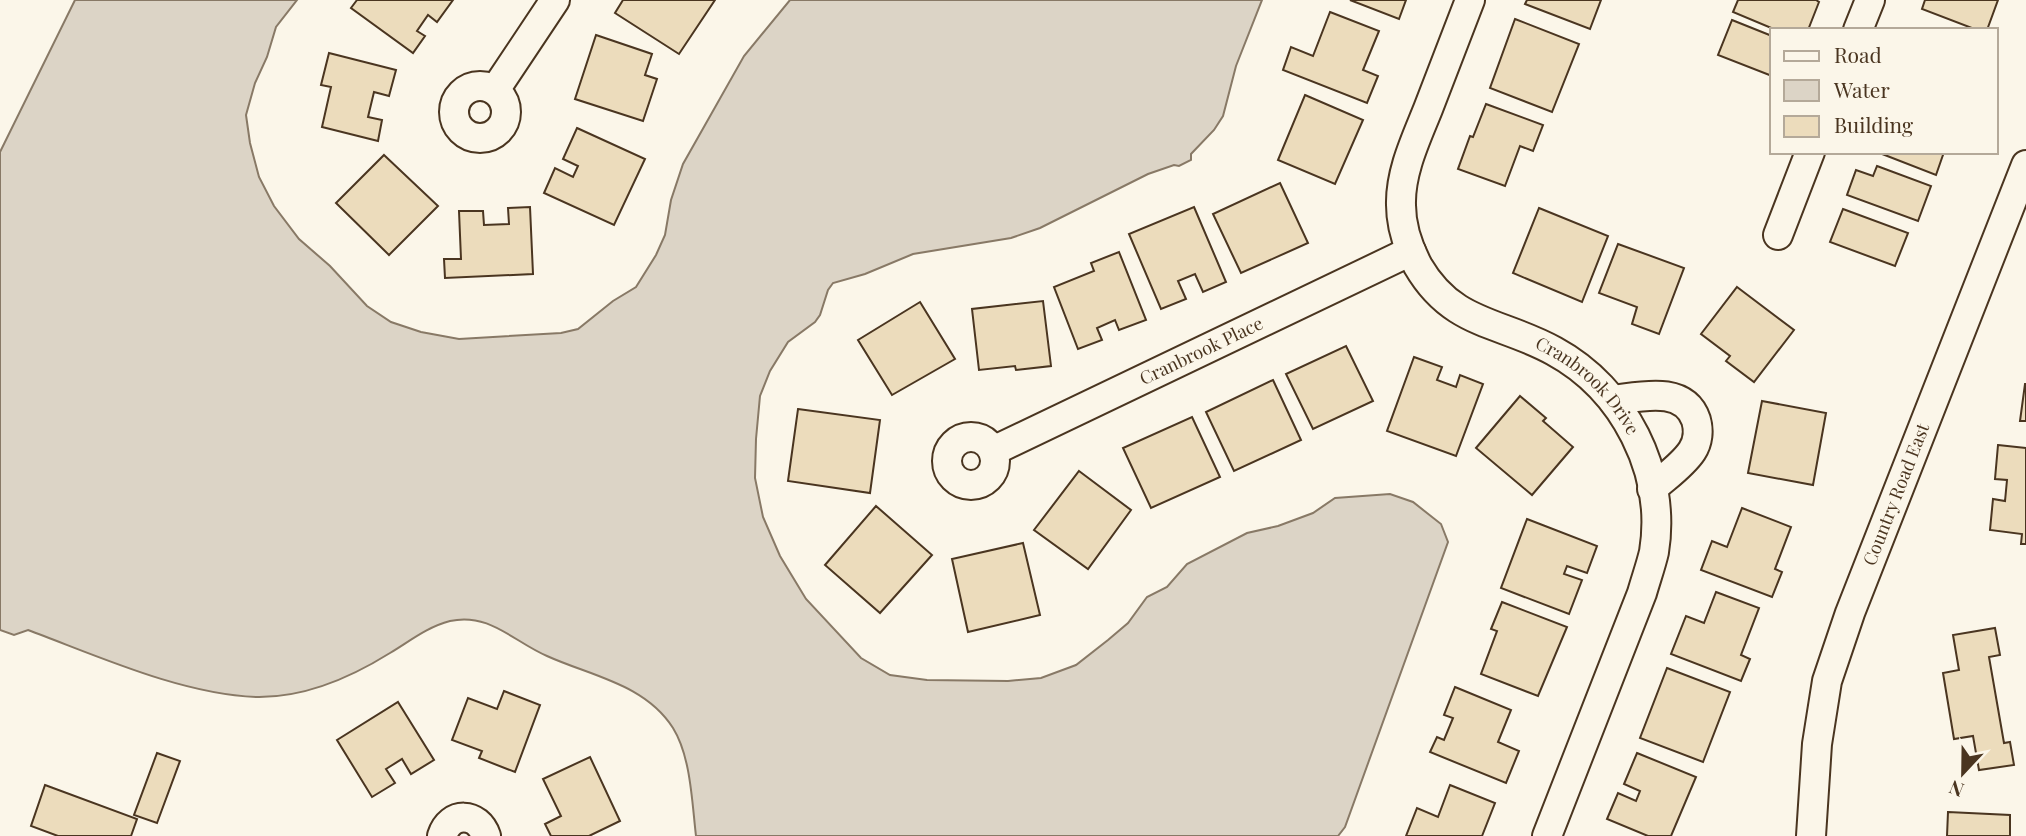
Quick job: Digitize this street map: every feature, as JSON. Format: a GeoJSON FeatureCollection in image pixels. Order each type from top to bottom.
{"type":"FeatureCollection","features":[{"type":"Feature","properties":{"kind":"street"},"geometry":{"type":"LineString","coordinates":[[495,90],[555,0]]}},
{"type":"Feature","properties":{"kind":"street","name":"Cranbrook Drive"},"geometry":{"type":"LineString","coordinates":[[1471,0],[1409,157],[1401,189],[1402,223],[1410,251],[1430,284],[1454,307],[1485,323],[1552,350],[1570,360],[1599,384],[1613,400],[1635,435],[1647,464],[1655,511],[1653,552],[1642,593],[1548,836]]}},
{"type":"Feature","properties":{"kind":"street"},"geometry":{"type":"LineString","coordinates":[[1859,28],[1870,0]]}},
{"type":"Feature","properties":{"kind":"street"},"geometry":{"type":"LineString","coordinates":[[1778,234],[1809,154]]}},
{"type":"Feature","properties":{"kind":"street","name":"Country Road East"},"geometry":{"type":"LineString","coordinates":[[1811,836],[1817,744],[1827,681],[1850,613],[2026,165]]}},
{"type":"Feature","properties":{"kind":"street","name":"Cranbrook Place"},"geometry":{"type":"LineString","coordinates":[[993,451],[1410,251]]}},
{"type":"Feature","properties":{"kind":"street"},"geometry":{"type":"LineString","coordinates":[[1613,400],[1665,395],[1686,404],[1693,412],[1698,434],[1690,454],[1652,489]]}},
{"type":"Feature","properties":{"kind":"street"},"geometry":{"type":"LineString","coordinates":[[442,836],[450,823],[466,817],[482,825],[486,836]]}},
{"type":"Feature","properties":{"kind":"water"},"geometry":{"type":"Polygon","coordinates":[[[75,0],[297,0],[276,27],[246,115],[259,177],[274,206],[299,239],[330,266],[367,306],[391,322],[421,332],[459,339],[561,333],[578,329],[613,301],[636,287],[665,235],[671,200],[683,164],[744,56],[790,0],[1262,0],[1236,66],[1223,116],[1214,130],[1191,154],[1191,160],[1148,174],[1040,228],[1011,238],[913,254],[865,274],[833,283],[820,315],[815,322],[788,342],[770,371],[760,396],[755,478],[763,517],[780,556],[806,599],[861,658],[890,675],[927,680],[1008,681],[1041,678],[1076,665],[1128,623],[1147,597],[1167,587],[1187,564],[1247,533],[1278,526],[1313,513],[1335,498],[1390,494],[1413,502],[1441,524],[1448,542],[1345,827],[1338,836],[696,836],[684,752],[673,728],[661,713],[632,691],[547,656],[489,624],[464,619],[450,621],[326,685],[292,694],[256,697],[199,689],[169,681],[28,630],[14,635],[0,630],[0,152],[75,0]]]}},
{"type":"Feature","properties":{"kind":"building"},"geometry":{"type":"Polygon","coordinates":[[[357,0],[453,0],[437,22],[428,15],[417,31],[425,36],[413,53],[351,8],[357,0]]]}},
{"type":"Feature","properties":{"kind":"building"},"geometry":{"type":"Polygon","coordinates":[[[623,0],[715,0],[679,54],[615,13],[623,0]]]}},
{"type":"Feature","properties":{"kind":"building"},"geometry":{"type":"Polygon","coordinates":[[[1350,0],[1406,0],[1399,19],[1350,0]]]}},
{"type":"Feature","properties":{"kind":"building"},"geometry":{"type":"Polygon","coordinates":[[[1527,0],[1601,0],[1590,29],[1525,4],[1527,0]]]}},
{"type":"Feature","properties":{"kind":"building"},"geometry":{"type":"Polygon","coordinates":[[[1738,0],[1819,2],[1809,28],[1771,28],[1733,12],[1738,0]]]}},
{"type":"Feature","properties":{"kind":"building"},"geometry":{"type":"Polygon","coordinates":[[[1925,0],[1998,0],[1988,28],[1972,28],[1922,9],[1925,0]]]}},
{"type":"Feature","properties":{"kind":"building"},"geometry":{"type":"Polygon","coordinates":[[[1330,12],[1379,31],[1363,70],[1378,76],[1367,103],[1283,70],[1291,47],[1313,56],[1330,12]]]}},
{"type":"Feature","properties":{"kind":"building"},"geometry":{"type":"Polygon","coordinates":[[[1515,19],[1579,44],[1552,112],[1490,88],[1515,19]]]}},
{"type":"Feature","properties":{"kind":"building"},"geometry":{"type":"Polygon","coordinates":[[[1732,20],[1770,35],[1770,75],[1718,55],[1732,20]]]}},
{"type":"Feature","properties":{"kind":"building"},"geometry":{"type":"Polygon","coordinates":[[[596,35],[652,54],[645,75],[657,79],[643,121],[575,99],[596,35]]]}},
{"type":"Feature","properties":{"kind":"building"},"geometry":{"type":"Polygon","coordinates":[[[329,53],[396,70],[389,96],[374,92],[368,117],[382,120],[378,141],[322,127],[331,87],[321,85],[329,53]]]}},
{"type":"Feature","properties":{"kind":"building"},"geometry":{"type":"Polygon","coordinates":[[[1305,95],[1363,120],[1335,184],[1278,160],[1305,95]]]}},
{"type":"Feature","properties":{"kind":"building"},"geometry":{"type":"Polygon","coordinates":[[[1486,104],[1543,125],[1533,151],[1520,146],[1505,186],[1458,169],[1486,104]]]}},
{"type":"Feature","properties":{"kind":"building"},"geometry":{"type":"Polygon","coordinates":[[[577,128],[645,159],[614,225],[544,193],[555,168],[573,177],[578,166],[563,159],[577,128]]]}},
{"type":"Feature","properties":{"kind":"building"},"geometry":{"type":"Polygon","coordinates":[[[1882,154],[1943,154],[1936,175],[1882,154]]]}},
{"type":"Feature","properties":{"kind":"building"},"geometry":{"type":"Polygon","coordinates":[[[384,155],[438,206],[389,255],[336,203],[384,155]]]}},
{"type":"Feature","properties":{"kind":"building"},"geometry":{"type":"Polygon","coordinates":[[[1877,166],[1931,186],[1918,221],[1847,195],[1856,170],[1873,176],[1877,166]]]}},
{"type":"Feature","properties":{"kind":"building"},"geometry":{"type":"Polygon","coordinates":[[[1280,183],[1308,243],[1241,273],[1213,214],[1280,183]]]}},
{"type":"Feature","properties":{"kind":"building"},"geometry":{"type":"Polygon","coordinates":[[[530,207],[533,274],[445,278],[444,259],[461,259],[459,211],[483,211],[484,225],[509,224],[508,208],[530,207]]]}},
{"type":"Feature","properties":{"kind":"building"},"geometry":{"type":"Polygon","coordinates":[[[1194,207],[1226,282],[1203,292],[1195,274],[1178,281],[1186,299],[1161,309],[1129,234],[1194,207]]]}},
{"type":"Feature","properties":{"kind":"building"},"geometry":{"type":"Polygon","coordinates":[[[1539,208],[1608,236],[1582,302],[1513,273],[1539,208]]]}},
{"type":"Feature","properties":{"kind":"building"},"geometry":{"type":"Polygon","coordinates":[[[1843,209],[1908,233],[1895,266],[1830,242],[1843,209]]]}},
{"type":"Feature","properties":{"kind":"building"},"geometry":{"type":"Polygon","coordinates":[[[1618,244],[1684,268],[1659,334],[1632,324],[1637,307],[1599,293],[1618,244]]]}},
{"type":"Feature","properties":{"kind":"building"},"geometry":{"type":"Polygon","coordinates":[[[1119,252],[1146,320],[1119,330],[1115,320],[1097,328],[1102,340],[1078,349],[1054,287],[1094,271],[1091,263],[1119,252]]]}},
{"type":"Feature","properties":{"kind":"building"},"geometry":{"type":"Polygon","coordinates":[[[1737,287],[1794,330],[1754,382],[1726,361],[1730,356],[1701,334],[1737,287]]]}},
{"type":"Feature","properties":{"kind":"building"},"geometry":{"type":"Polygon","coordinates":[[[1043,301],[1051,366],[979,370],[972,309],[1043,301]]]}},
{"type":"Feature","properties":{"kind":"building"},"geometry":{"type":"Polygon","coordinates":[[[920,302],[955,359],[892,395],[858,340],[920,302]]]}},
{"type":"Feature","properties":{"kind":"building"},"geometry":{"type":"Polygon","coordinates":[[[1346,346],[1373,401],[1313,429],[1286,374],[1346,346]]]}},
{"type":"Feature","properties":{"kind":"building"},"geometry":{"type":"Polygon","coordinates":[[[1414,357],[1442,367],[1437,380],[1456,387],[1460,375],[1483,384],[1456,456],[1387,431],[1414,357]]]}},
{"type":"Feature","properties":{"kind":"building"},"geometry":{"type":"Polygon","coordinates":[[[1273,380],[1301,440],[1234,471],[1206,412],[1273,380]]]}},
{"type":"Feature","properties":{"kind":"building"},"geometry":{"type":"Polygon","coordinates":[[[2025,384],[2026,421],[2020,421],[2025,384]]]}},
{"type":"Feature","properties":{"kind":"building"},"geometry":{"type":"Polygon","coordinates":[[[1520,396],[1546,418],[1543,421],[1573,447],[1532,495],[1476,448],[1520,396]]]}},
{"type":"Feature","properties":{"kind":"building"},"geometry":{"type":"Polygon","coordinates":[[[1762,401],[1826,413],[1813,485],[1748,473],[1762,401]]]}},
{"type":"Feature","properties":{"kind":"building"},"geometry":{"type":"Polygon","coordinates":[[[798,409],[880,420],[870,493],[788,481],[798,409]]]}},
{"type":"Feature","properties":{"kind":"building"},"geometry":{"type":"Polygon","coordinates":[[[1192,417],[1220,477],[1151,508],[1123,448],[1192,417]]]}},
{"type":"Feature","properties":{"kind":"building"},"geometry":{"type":"Polygon","coordinates":[[[1998,445],[2026,448],[2026,544],[2021,544],[2022,534],[1990,530],[1993,499],[2005,501],[2007,480],[1995,479],[1998,445]]]}},
{"type":"Feature","properties":{"kind":"building"},"geometry":{"type":"Polygon","coordinates":[[[1079,471],[1131,510],[1088,569],[1034,530],[1079,471]]]}},
{"type":"Feature","properties":{"kind":"building"},"geometry":{"type":"Polygon","coordinates":[[[876,506],[932,555],[880,613],[825,565],[876,506]]]}},
{"type":"Feature","properties":{"kind":"building"},"geometry":{"type":"Polygon","coordinates":[[[1742,508],[1791,527],[1775,569],[1782,572],[1772,597],[1701,570],[1712,541],[1727,547],[1742,508]]]}},
{"type":"Feature","properties":{"kind":"building"},"geometry":{"type":"Polygon","coordinates":[[[1527,519],[1597,546],[1587,573],[1567,566],[1564,574],[1582,580],[1569,614],[1501,588],[1527,519]]]}},
{"type":"Feature","properties":{"kind":"building"},"geometry":{"type":"Polygon","coordinates":[[[1023,543],[1040,615],[968,632],[952,559],[1023,543]]]}},
{"type":"Feature","properties":{"kind":"building"},"geometry":{"type":"Polygon","coordinates":[[[1716,592],[1759,608],[1741,655],[1750,659],[1741,681],[1671,654],[1686,616],[1704,623],[1716,592]]]}},
{"type":"Feature","properties":{"kind":"building"},"geometry":{"type":"Polygon","coordinates":[[[1502,602],[1567,627],[1538,696],[1481,674],[1497,631],[1491,629],[1502,602]]]}},
{"type":"Feature","properties":{"kind":"building"},"geometry":{"type":"Polygon","coordinates":[[[1995,628],[2000,655],[1989,657],[2004,743],[2010,742],[2014,765],[1979,770],[1973,736],[1954,739],[1943,673],[1959,670],[1953,635],[1995,628]]]}},
{"type":"Feature","properties":{"kind":"building"},"geometry":{"type":"Polygon","coordinates":[[[1667,668],[1730,692],[1703,762],[1640,738],[1667,668]]]}},
{"type":"Feature","properties":{"kind":"building"},"geometry":{"type":"Polygon","coordinates":[[[1455,687],[1511,710],[1498,742],[1519,751],[1506,783],[1430,752],[1437,737],[1444,740],[1453,718],[1444,715],[1455,687]]]}},
{"type":"Feature","properties":{"kind":"building"},"geometry":{"type":"Polygon","coordinates":[[[504,691],[540,705],[515,772],[479,758],[482,751],[452,740],[468,698],[497,709],[504,691]]]}},
{"type":"Feature","properties":{"kind":"building"},"geometry":{"type":"Polygon","coordinates":[[[398,702],[434,760],[411,774],[402,759],[386,769],[395,783],[372,797],[337,740],[398,702]]]}},
{"type":"Feature","properties":{"kind":"building"},"geometry":{"type":"Polygon","coordinates":[[[157,753],[180,761],[157,823],[134,815],[157,753]]]}},
{"type":"Feature","properties":{"kind":"building"},"geometry":{"type":"Polygon","coordinates":[[[1637,753],[1696,777],[1671,836],[1648,836],[1607,819],[1618,793],[1636,801],[1640,791],[1624,784],[1637,753]]]}},
{"type":"Feature","properties":{"kind":"building"},"geometry":{"type":"Polygon","coordinates":[[[590,757],[620,821],[589,836],[551,836],[545,824],[561,816],[543,779],[590,757]]]}},
{"type":"Feature","properties":{"kind":"building"},"geometry":{"type":"Polygon","coordinates":[[[45,785],[137,819],[131,836],[58,836],[31,826],[45,785]]]}},
{"type":"Feature","properties":{"kind":"building"},"geometry":{"type":"Polygon","coordinates":[[[1450,785],[1495,803],[1482,836],[1406,836],[1417,808],[1438,817],[1450,785]]]}},
{"type":"Feature","properties":{"kind":"building"},"geometry":{"type":"Polygon","coordinates":[[[1948,812],[2010,815],[2010,836],[1947,836],[1948,812]]]}}]}
